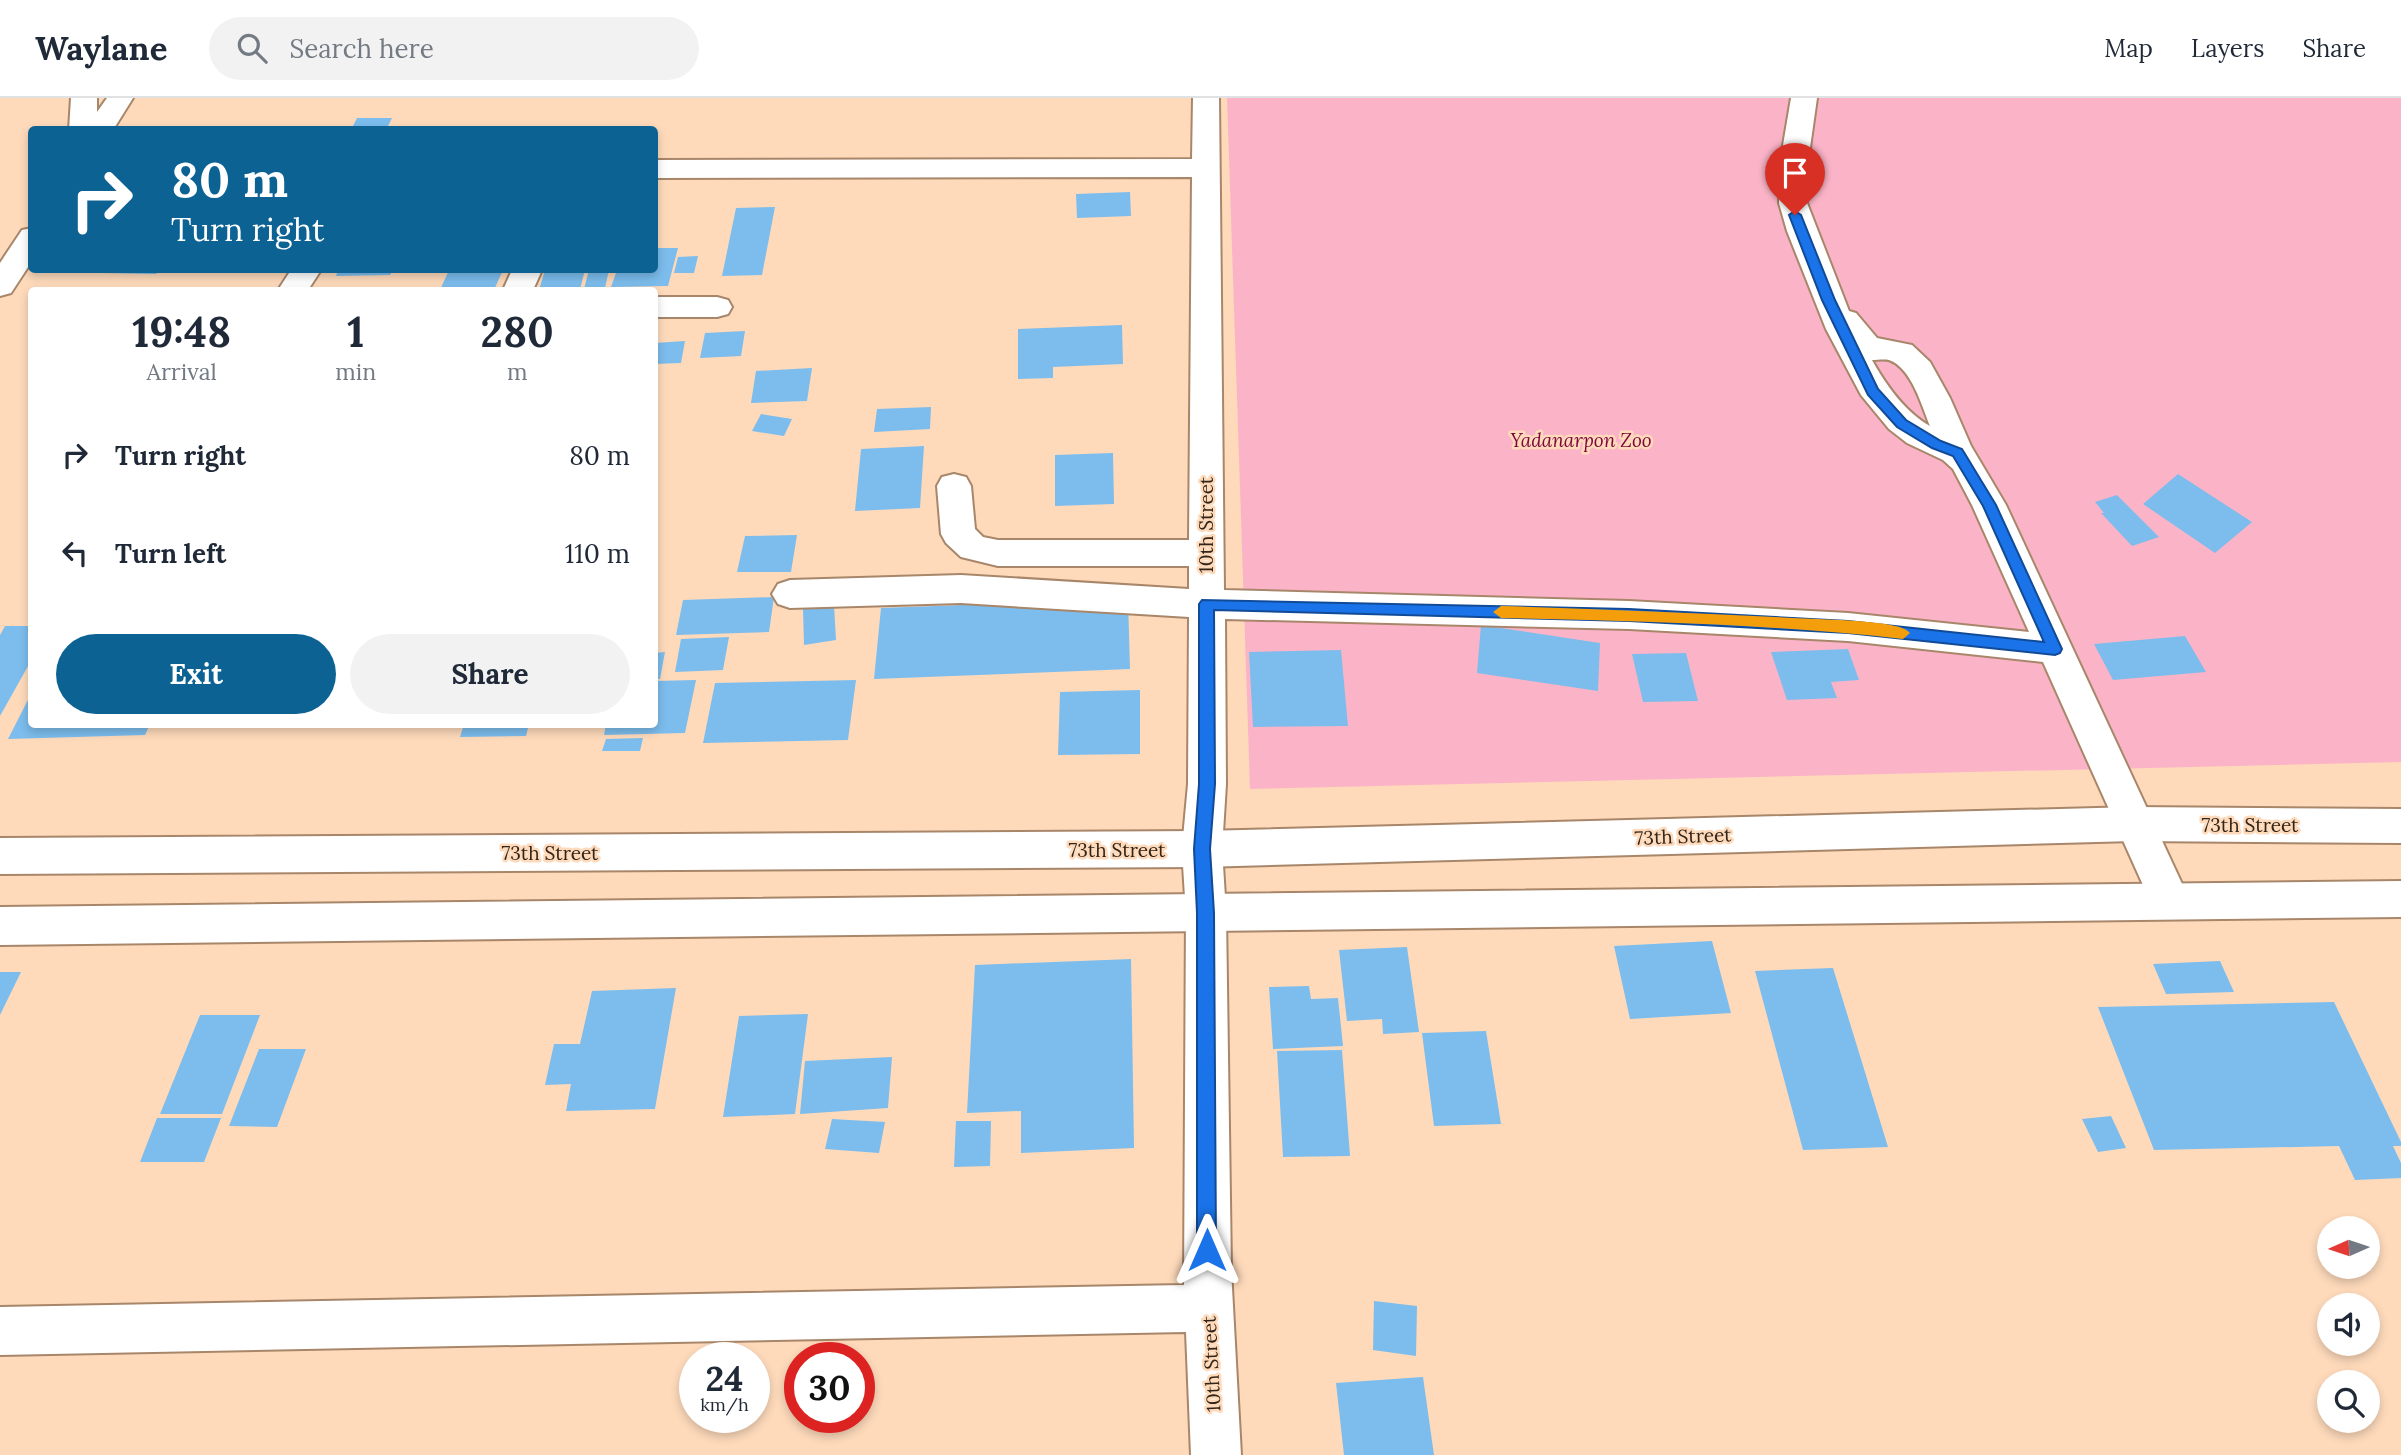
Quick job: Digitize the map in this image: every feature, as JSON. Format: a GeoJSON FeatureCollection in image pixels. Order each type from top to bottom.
{"type":"FeatureCollection","features":[{"type":"Feature","properties":{"kind":"street"},"geometry":{"type":"LineString","coordinates":[[83,126],[84,98]]}},
{"type":"Feature","properties":{"kind":"street"},"geometry":{"type":"LineString","coordinates":[[102,126],[120,98]]}},
{"type":"Feature","properties":{"kind":"street","name":"10th Street"},"geometry":{"type":"LineString","coordinates":[[1206,98],[1207,784],[1202,849],[1206,913],[1208,1308],[1216,1455]]}},
{"type":"Feature","properties":{"kind":"street"},"geometry":{"type":"LineString","coordinates":[[1804,98],[1794,153],[1792,192],[1795,215],[1829,300],[1873,392],[1902,424],[1936,444],[1957,452]]}},
{"type":"Feature","properties":{"kind":"street"},"geometry":{"type":"LineString","coordinates":[[658,169],[1205,168]]}},
{"type":"Feature","properties":{"kind":"street"},"geometry":{"type":"LineString","coordinates":[[0,286],[28,243]]}},
{"type":"Feature","properties":{"kind":"street"},"geometry":{"type":"LineString","coordinates":[[1829,300],[1869,349],[1899,351],[1910,358],[1920,372],[1957,452],[1989,505],[2170,901]]}},
{"type":"Feature","properties":{"kind":"street"},"geometry":{"type":"LineString","coordinates":[[658,307],[717,307]]}},
{"type":"Feature","properties":{"kind":"street"},"geometry":{"type":"LineString","coordinates":[[954,486],[958,534],[973,548],[998,553],[1206,553]]}},
{"type":"Feature","properties":{"kind":"street"},"geometry":{"type":"LineString","coordinates":[[790,594],[961,589],[1207,604],[1629,615],[1848,627],[2055,649]]}},
{"type":"Feature","properties":{"kind":"street","name":"73th Street"},"geometry":{"type":"LineString","coordinates":[[0,856],[1202,849],[2134,824],[2401,826]]}},
{"type":"Feature","properties":{"kind":"street"},"geometry":{"type":"LineString","coordinates":[[0,926],[2401,899]]}},
{"type":"Feature","properties":{"kind":"street"},"geometry":{"type":"LineString","coordinates":[[0,1331],[1208,1308]]}},
{"type":"Feature","properties":{"kind":"green space","name":"Yadanarpon Zoo"},"geometry":{"type":"Polygon","coordinates":[[[1227,98],[2401,98],[2401,762],[1250,789],[1227,98]]]}},
{"type":"Feature","properties":{"kind":"building"},"geometry":{"type":"Polygon","coordinates":[[[357,118],[392,118],[388,126],[353,126],[357,118]]]}},
{"type":"Feature","properties":{"kind":"building"},"geometry":{"type":"Polygon","coordinates":[[[1130,192],[1131,216],[1077,218],[1076,194],[1130,192]]]}},
{"type":"Feature","properties":{"kind":"building"},"geometry":{"type":"Polygon","coordinates":[[[775,207],[762,275],[722,276],[736,208],[775,207]]]}},
{"type":"Feature","properties":{"kind":"building"},"geometry":{"type":"Polygon","coordinates":[[[658,248],[678,248],[668,286],[611,287],[616,273],[658,273],[658,248]]]}},
{"type":"Feature","properties":{"kind":"building"},"geometry":{"type":"Polygon","coordinates":[[[698,256],[694,273],[674,273],[678,257],[698,256]]]}},
{"type":"Feature","properties":{"kind":"building"},"geometry":{"type":"Polygon","coordinates":[[[337,273],[391,273],[390,275],[336,276],[337,273]]]}},
{"type":"Feature","properties":{"kind":"building"},"geometry":{"type":"Polygon","coordinates":[[[448,273],[502,273],[495,287],[441,287],[448,273]]]}},
{"type":"Feature","properties":{"kind":"building"},"geometry":{"type":"Polygon","coordinates":[[[544,273],[584,273],[581,287],[540,287],[544,273]]]}},
{"type":"Feature","properties":{"kind":"building"},"geometry":{"type":"Polygon","coordinates":[[[588,273],[608,273],[605,287],[585,287],[588,273]]]}},
{"type":"Feature","properties":{"kind":"building"},"geometry":{"type":"Polygon","coordinates":[[[1122,325],[1123,364],[1053,367],[1053,378],[1018,379],[1018,329],[1122,325]]]}},
{"type":"Feature","properties":{"kind":"building"},"geometry":{"type":"Polygon","coordinates":[[[745,331],[741,356],[700,358],[705,333],[745,331]]]}},
{"type":"Feature","properties":{"kind":"building"},"geometry":{"type":"Polygon","coordinates":[[[685,341],[681,363],[658,364],[658,343],[685,341]]]}},
{"type":"Feature","properties":{"kind":"building"},"geometry":{"type":"Polygon","coordinates":[[[812,368],[807,401],[751,403],[756,371],[812,368]]]}},
{"type":"Feature","properties":{"kind":"building"},"geometry":{"type":"Polygon","coordinates":[[[931,407],[930,429],[874,432],[877,409],[931,407]]]}},
{"type":"Feature","properties":{"kind":"building"},"geometry":{"type":"Polygon","coordinates":[[[761,414],[792,419],[784,436],[752,431],[761,414]]]}},
{"type":"Feature","properties":{"kind":"building"},"geometry":{"type":"Polygon","coordinates":[[[924,446],[920,508],[855,511],[861,449],[924,446]]]}},
{"type":"Feature","properties":{"kind":"building"},"geometry":{"type":"Polygon","coordinates":[[[1113,453],[1114,504],[1055,506],[1055,455],[1113,453]]]}},
{"type":"Feature","properties":{"kind":"building"},"geometry":{"type":"Polygon","coordinates":[[[2178,474],[2252,522],[2215,553],[2143,504],[2178,474]]]}},
{"type":"Feature","properties":{"kind":"building"},"geometry":{"type":"Polygon","coordinates":[[[2117,495],[2159,537],[2132,546],[2101,513],[2104,513],[2095,502],[2117,495]]]}},
{"type":"Feature","properties":{"kind":"building"},"geometry":{"type":"Polygon","coordinates":[[[797,535],[791,572],[737,572],[745,536],[797,535]]]}},
{"type":"Feature","properties":{"kind":"building"},"geometry":{"type":"Polygon","coordinates":[[[774,597],[769,632],[676,635],[683,600],[774,597]]]}},
{"type":"Feature","properties":{"kind":"building"},"geometry":{"type":"Polygon","coordinates":[[[1128,599],[1130,669],[874,679],[881,608],[1128,599]]]}},
{"type":"Feature","properties":{"kind":"building"},"geometry":{"type":"Polygon","coordinates":[[[834,605],[836,640],[804,645],[803,609],[834,605]]]}},
{"type":"Feature","properties":{"kind":"building"},"geometry":{"type":"Polygon","coordinates":[[[1481,625],[1600,643],[1598,691],[1477,673],[1481,625]]]}},
{"type":"Feature","properties":{"kind":"building"},"geometry":{"type":"Polygon","coordinates":[[[5,626],[28,626],[28,666],[0,716],[0,635],[5,626]]]}},
{"type":"Feature","properties":{"kind":"building"},"geometry":{"type":"Polygon","coordinates":[[[2185,636],[2206,672],[2113,680],[2094,644],[2185,636]]]}},
{"type":"Feature","properties":{"kind":"building"},"geometry":{"type":"Polygon","coordinates":[[[729,637],[723,670],[675,672],[681,639],[729,637]]]}},
{"type":"Feature","properties":{"kind":"building"},"geometry":{"type":"Polygon","coordinates":[[[1848,649],[1859,680],[1831,682],[1837,698],[1787,700],[1771,652],[1848,649]]]}},
{"type":"Feature","properties":{"kind":"building"},"geometry":{"type":"Polygon","coordinates":[[[1341,650],[1348,726],[1253,727],[1249,652],[1341,650]]]}},
{"type":"Feature","properties":{"kind":"building"},"geometry":{"type":"Polygon","coordinates":[[[665,652],[660,679],[658,679],[658,653],[665,652]]]}},
{"type":"Feature","properties":{"kind":"building"},"geometry":{"type":"Polygon","coordinates":[[[1686,653],[1698,701],[1643,702],[1632,654],[1686,653]]]}},
{"type":"Feature","properties":{"kind":"building"},"geometry":{"type":"Polygon","coordinates":[[[696,680],[685,733],[604,735],[605,728],[658,728],[658,681],[696,680]]]}},
{"type":"Feature","properties":{"kind":"building"},"geometry":{"type":"Polygon","coordinates":[[[856,680],[848,740],[703,743],[715,683],[856,680]]]}},
{"type":"Feature","properties":{"kind":"building"},"geometry":{"type":"Polygon","coordinates":[[[1140,690],[1140,754],[1058,755],[1060,692],[1140,690]]]}},
{"type":"Feature","properties":{"kind":"building"},"geometry":{"type":"Polygon","coordinates":[[[28,700],[28,728],[148,728],[145,735],[8,739],[28,700]]]}},
{"type":"Feature","properties":{"kind":"building"},"geometry":{"type":"Polygon","coordinates":[[[463,728],[528,728],[526,736],[460,737],[463,728]]]}},
{"type":"Feature","properties":{"kind":"building"},"geometry":{"type":"Polygon","coordinates":[[[643,738],[640,751],[602,751],[606,739],[643,738]]]}},
{"type":"Feature","properties":{"kind":"building"},"geometry":{"type":"Polygon","coordinates":[[[1712,941],[1731,1013],[1630,1019],[1614,946],[1712,941]]]}},
{"type":"Feature","properties":{"kind":"building"},"geometry":{"type":"Polygon","coordinates":[[[1407,947],[1419,1032],[1383,1034],[1382,1019],[1347,1021],[1339,950],[1407,947]]]}},
{"type":"Feature","properties":{"kind":"building"},"geometry":{"type":"Polygon","coordinates":[[[1131,959],[1134,1148],[1021,1153],[1021,1111],[967,1113],[975,965],[1131,959]]]}},
{"type":"Feature","properties":{"kind":"building"},"geometry":{"type":"Polygon","coordinates":[[[2220,961],[2234,992],[2166,994],[2153,964],[2220,961]]]}},
{"type":"Feature","properties":{"kind":"building"},"geometry":{"type":"Polygon","coordinates":[[[1833,968],[1888,1147],[1803,1150],[1755,971],[1833,968]]]}},
{"type":"Feature","properties":{"kind":"building"},"geometry":{"type":"Polygon","coordinates":[[[0,972],[21,972],[0,1015],[0,972]]]}},
{"type":"Feature","properties":{"kind":"building"},"geometry":{"type":"Polygon","coordinates":[[[1309,986],[1311,999],[1338,998],[1343,1046],[1273,1049],[1269,987],[1309,986]]]}},
{"type":"Feature","properties":{"kind":"building"},"geometry":{"type":"Polygon","coordinates":[[[676,988],[655,1109],[566,1111],[571,1084],[545,1085],[554,1044],[580,1044],[592,991],[676,988]]]}},
{"type":"Feature","properties":{"kind":"building"},"geometry":{"type":"Polygon","coordinates":[[[2334,1002],[2401,1142],[2401,1146],[2393,1146],[2401,1163],[2401,1178],[2355,1180],[2339,1146],[2154,1150],[2098,1007],[2334,1002]]]}},
{"type":"Feature","properties":{"kind":"building"},"geometry":{"type":"Polygon","coordinates":[[[808,1014],[795,1114],[723,1117],[739,1016],[808,1014]]]}},
{"type":"Feature","properties":{"kind":"building"},"geometry":{"type":"Polygon","coordinates":[[[200,1015],[260,1015],[222,1114],[160,1114],[200,1015]]]}},
{"type":"Feature","properties":{"kind":"building"},"geometry":{"type":"Polygon","coordinates":[[[1486,1031],[1501,1124],[1434,1126],[1422,1033],[1486,1031]]]}},
{"type":"Feature","properties":{"kind":"building"},"geometry":{"type":"Polygon","coordinates":[[[259,1049],[306,1049],[277,1127],[229,1126],[259,1049]]]}},
{"type":"Feature","properties":{"kind":"building"},"geometry":{"type":"Polygon","coordinates":[[[1342,1050],[1350,1156],[1283,1157],[1277,1051],[1342,1050]]]}},
{"type":"Feature","properties":{"kind":"building"},"geometry":{"type":"Polygon","coordinates":[[[892,1057],[888,1108],[800,1114],[805,1061],[892,1057]]]}},
{"type":"Feature","properties":{"kind":"building"},"geometry":{"type":"Polygon","coordinates":[[[2111,1116],[2126,1148],[2098,1152],[2082,1119],[2111,1116]]]}},
{"type":"Feature","properties":{"kind":"building"},"geometry":{"type":"Polygon","coordinates":[[[157,1118],[221,1118],[204,1162],[140,1162],[157,1118]]]}},
{"type":"Feature","properties":{"kind":"building"},"geometry":{"type":"Polygon","coordinates":[[[832,1119],[885,1122],[879,1153],[825,1149],[832,1119]]]}},
{"type":"Feature","properties":{"kind":"building"},"geometry":{"type":"Polygon","coordinates":[[[956,1121],[991,1121],[990,1166],[954,1167],[956,1121]]]}},
{"type":"Feature","properties":{"kind":"building"},"geometry":{"type":"Polygon","coordinates":[[[1374,1301],[1417,1306],[1416,1356],[1373,1350],[1374,1301]]]}},
{"type":"Feature","properties":{"kind":"building"},"geometry":{"type":"Polygon","coordinates":[[[1423,1377],[1434,1455],[1344,1455],[1336,1383],[1423,1377]]]}},
{"type":"Feature","properties":{"kind":"slow traffic"},"geometry":{"type":"LineString","coordinates":[[1501,612],[1629,615],[1848,627],[1903,633]]}},
{"type":"Feature","properties":{"kind":"route"},"geometry":{"type":"LineString","coordinates":[[1207,1250],[1206,913],[1202,849],[1207,784],[1207,604],[1629,615],[1848,627],[2055,649],[1989,505],[1957,452],[1936,444],[1902,424],[1873,392],[1829,300],[1795,215]]}}]}
